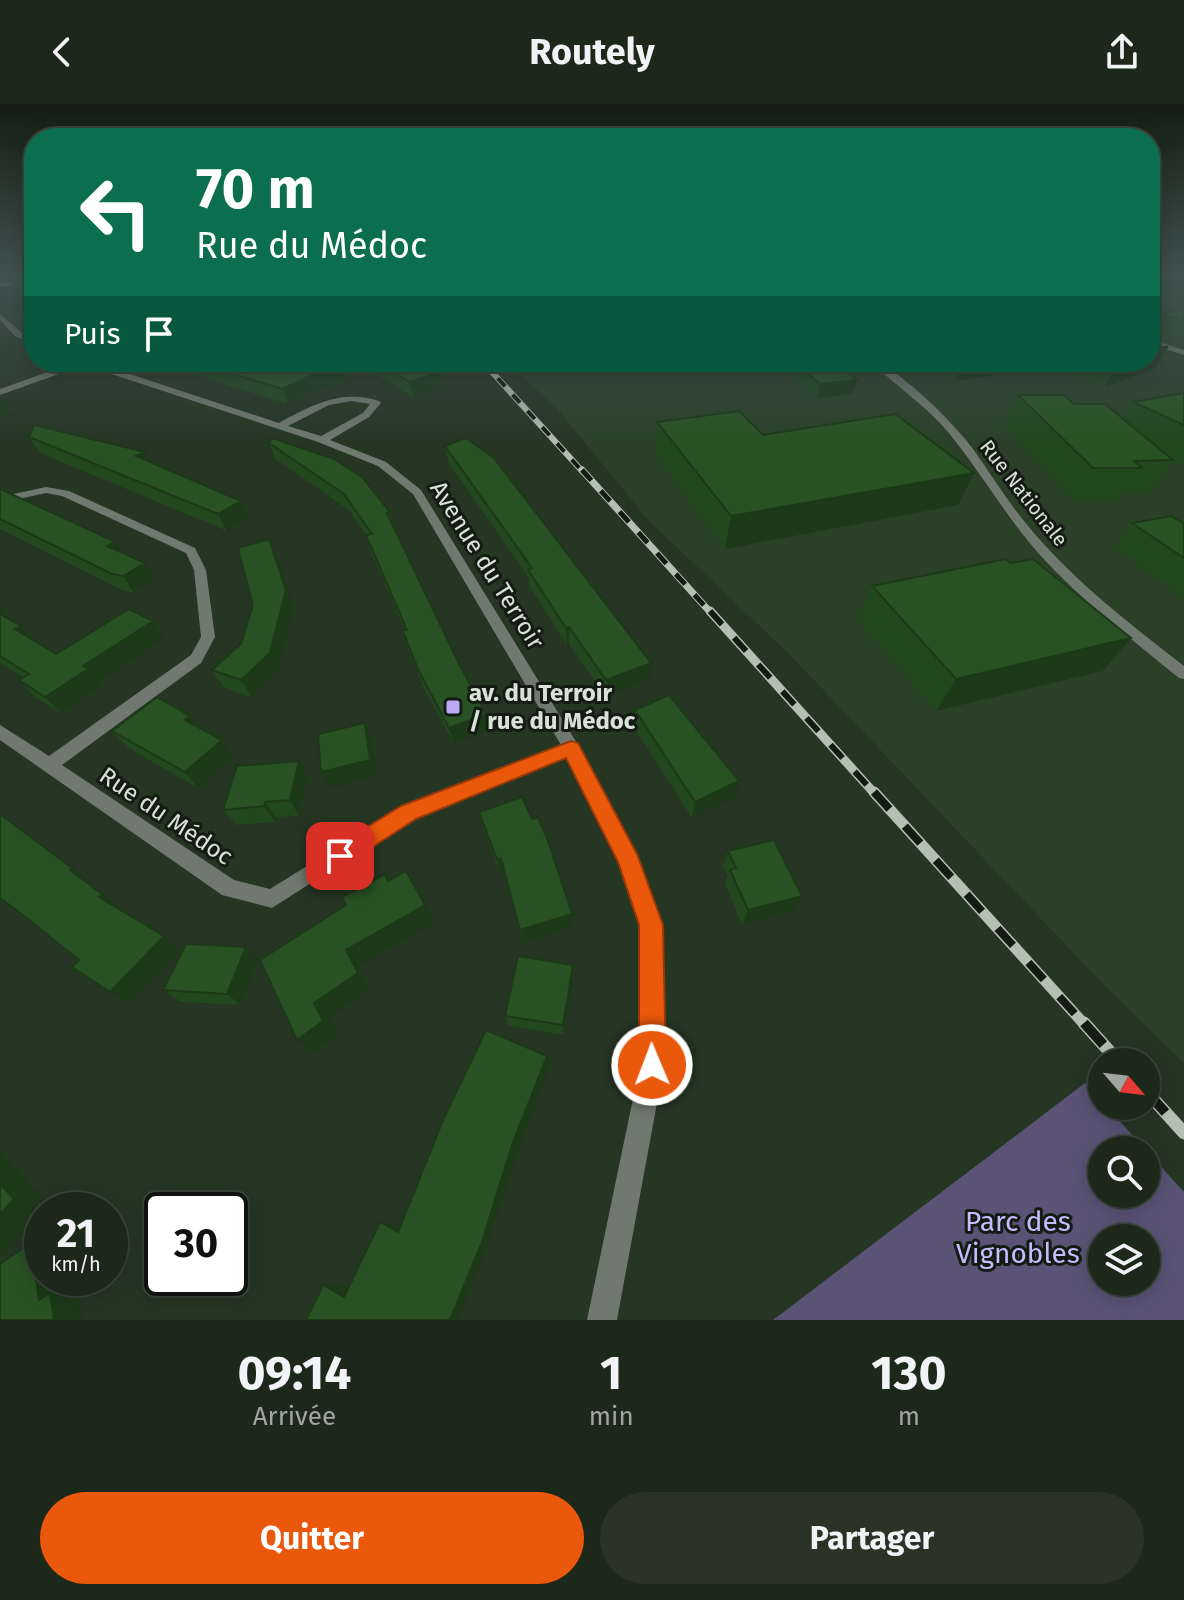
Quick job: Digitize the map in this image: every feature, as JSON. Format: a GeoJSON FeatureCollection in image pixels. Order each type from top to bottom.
{"type":"FeatureCollection","features":[{"type":"Feature","properties":{"kind":"street"},"geometry":{"type":"LineString","coordinates":[[1160,345],[1184,353]]}},
{"type":"Feature","properties":{"kind":"street"},"geometry":{"type":"LineString","coordinates":[[0,392],[56,372]]}},
{"type":"Feature","properties":{"kind":"street","name":"Avenue du Terroir"},"geometry":{"type":"LineString","coordinates":[[114,372],[322,440],[382,464],[417,492],[571,748],[629,861],[651,925],[652,1065],[602,1320]]}},
{"type":"Feature","properties":{"kind":"street","name":"Rue Nationale"},"geometry":{"type":"LineString","coordinates":[[888,372],[916,394],[951,429],[1002,502],[1049,557],[1176,660],[1184,674]]}},
{"type":"Feature","properties":{"kind":"street"},"geometry":{"type":"LineString","coordinates":[[278,427],[337,399],[363,397],[376,403],[366,415],[322,440]]}},
{"type":"Feature","properties":{"kind":"street"},"geometry":{"type":"LineString","coordinates":[[0,500],[46,490],[65,493],[191,551],[200,570],[208,637],[196,659],[49,765]]}},
{"type":"Feature","properties":{"kind":"street","name":"Rue du Médoc"},"geometry":{"type":"LineString","coordinates":[[0,731],[229,888],[272,899],[408,812],[571,748]]}},
{"type":"Feature","properties":{"kind":"shaded area"},"geometry":{"type":"Polygon","coordinates":[[[1160,332],[1184,332],[1184,1063],[1103,984],[789,654],[649,521],[554,405],[517,372],[1160,372],[1160,332]]]}},
{"type":"Feature","properties":{"kind":"green space","name":"Parc des Vignobles"},"geometry":{"type":"Polygon","coordinates":[[[1085,1083],[1088,1086],[1088,1120],[1119,1120],[1133,1136],[1088,1136],[1088,1208],[1160,1208],[1160,1165],[1184,1192],[1184,1320],[773,1320],[1085,1083]]]}},
{"type":"Feature","properties":{"kind":"building"},"geometry":{"type":"Polygon","coordinates":[[[227,372],[328,372],[314,374],[283,389],[227,372]]]}},
{"type":"Feature","properties":{"kind":"building"},"geometry":{"type":"Polygon","coordinates":[[[393,372],[440,372],[410,382],[393,372]]]}},
{"type":"Feature","properties":{"kind":"building"},"geometry":{"type":"Polygon","coordinates":[[[805,372],[847,372],[857,380],[820,384],[805,372]]]}},
{"type":"Feature","properties":{"kind":"building"},"geometry":{"type":"Polygon","coordinates":[[[1184,393],[1184,425],[1133,402],[1184,393]]]}},
{"type":"Feature","properties":{"kind":"building"},"geometry":{"type":"Polygon","coordinates":[[[1018,395],[1064,395],[1074,404],[1105,404],[1173,460],[1134,461],[1142,468],[1093,468],[1018,395]]]}},
{"type":"Feature","properties":{"kind":"building"},"geometry":{"type":"Polygon","coordinates":[[[739,411],[763,435],[895,414],[974,473],[731,516],[657,422],[739,411]]]}},
{"type":"Feature","properties":{"kind":"building"},"geometry":{"type":"Polygon","coordinates":[[[34,425],[145,452],[136,456],[241,501],[218,514],[29,437],[34,425]]]}},
{"type":"Feature","properties":{"kind":"building"},"geometry":{"type":"Polygon","coordinates":[[[272,438],[334,459],[362,477],[390,512],[387,513],[486,714],[449,728],[418,669],[403,631],[407,630],[366,535],[372,534],[344,494],[269,443],[272,438]]]}},
{"type":"Feature","properties":{"kind":"building"},"geometry":{"type":"Polygon","coordinates":[[[466,438],[494,458],[651,663],[606,680],[569,627],[566,628],[528,570],[532,568],[445,446],[466,438]]]}},
{"type":"Feature","properties":{"kind":"building"},"geometry":{"type":"Polygon","coordinates":[[[0,489],[116,542],[107,546],[145,563],[123,576],[112,574],[0,519],[0,489]]]}},
{"type":"Feature","properties":{"kind":"building"},"geometry":{"type":"Polygon","coordinates":[[[1171,516],[1184,524],[1184,558],[1132,523],[1171,516]]]}},
{"type":"Feature","properties":{"kind":"building"},"geometry":{"type":"Polygon","coordinates":[[[269,539],[286,590],[270,653],[241,680],[212,670],[241,644],[253,605],[238,548],[269,539]]]}},
{"type":"Feature","properties":{"kind":"building"},"geometry":{"type":"Polygon","coordinates":[[[1006,559],[1010,563],[1033,559],[1131,638],[956,679],[872,586],[1006,559]]]}},
{"type":"Feature","properties":{"kind":"building"},"geometry":{"type":"Polygon","coordinates":[[[129,609],[153,621],[83,666],[88,669],[45,697],[19,680],[29,674],[0,656],[0,614],[21,626],[15,629],[56,654],[129,609]]]}},
{"type":"Feature","properties":{"kind":"building"},"geometry":{"type":"Polygon","coordinates":[[[669,695],[739,781],[695,802],[635,710],[669,695]]]}},
{"type":"Feature","properties":{"kind":"building"},"geometry":{"type":"Polygon","coordinates":[[[157,697],[190,716],[185,720],[222,740],[185,772],[112,731],[157,697]]]}},
{"type":"Feature","properties":{"kind":"building"},"geometry":{"type":"Polygon","coordinates":[[[365,723],[370,760],[321,772],[318,734],[365,723]]]}},
{"type":"Feature","properties":{"kind":"building"},"geometry":{"type":"Polygon","coordinates":[[[299,761],[290,800],[223,810],[237,766],[299,761]]]}},
{"type":"Feature","properties":{"kind":"building"},"geometry":{"type":"Polygon","coordinates":[[[522,797],[532,819],[538,817],[572,914],[520,930],[501,858],[497,859],[479,812],[522,797]]]}},
{"type":"Feature","properties":{"kind":"building"},"geometry":{"type":"Polygon","coordinates":[[[0,814],[72,868],[70,870],[102,894],[99,897],[164,936],[110,992],[72,967],[79,960],[0,898],[0,814]]]}},
{"type":"Feature","properties":{"kind":"building"},"geometry":{"type":"Polygon","coordinates":[[[774,840],[802,896],[748,910],[730,870],[736,868],[728,851],[774,840]]]}},
{"type":"Feature","properties":{"kind":"building"},"geometry":{"type":"Polygon","coordinates":[[[406,871],[425,905],[346,950],[358,973],[314,1003],[323,1021],[297,1040],[260,960],[346,905],[342,897],[385,874],[388,881],[406,871]]]}},
{"type":"Feature","properties":{"kind":"building"},"geometry":{"type":"Polygon","coordinates":[[[186,944],[246,947],[227,994],[163,990],[186,944]]]}},
{"type":"Feature","properties":{"kind":"building"},"geometry":{"type":"Polygon","coordinates":[[[518,956],[573,965],[563,1025],[505,1016],[518,956]]]}},
{"type":"Feature","properties":{"kind":"building"},"geometry":{"type":"Polygon","coordinates":[[[486,1030],[547,1056],[512,1145],[482,1242],[450,1320],[306,1320],[323,1285],[344,1297],[380,1222],[398,1232],[444,1118],[486,1030]]]}},
{"type":"Feature","properties":{"kind":"building"},"geometry":{"type":"Polygon","coordinates":[[[0,1184],[14,1199],[0,1214],[0,1184]]]}},
{"type":"Feature","properties":{"kind":"building"},"geometry":{"type":"Polygon","coordinates":[[[24,1248],[24,1296],[38,1296],[39,1300],[50,1296],[54,1320],[0,1320],[0,1264],[24,1248]]]}},
{"type":"Feature","properties":{"kind":"railway"},"geometry":{"type":"LineString","coordinates":[[492,372],[583,472]]}},
{"type":"Feature","properties":{"kind":"railway"},"geometry":{"type":"LineString","coordinates":[[582,470],[711,613]]}},
{"type":"Feature","properties":{"kind":"railway"},"geometry":{"type":"LineString","coordinates":[[710,611],[875,794]]}},
{"type":"Feature","properties":{"kind":"railway"},"geometry":{"type":"LineString","coordinates":[[874,792],[1085,1025]]}},
{"type":"Feature","properties":{"kind":"railway"},"geometry":{"type":"LineString","coordinates":[[1084,1023],[1106,1048]]}},
{"type":"Feature","properties":{"kind":"railway"},"geometry":{"type":"LineString","coordinates":[[1160,1106],[1184,1133]]}},
{"type":"Feature","properties":{"kind":"place","name":"av. du Terroir / rue du Médoc"},"geometry":{"type":"Point","coordinates":[453,707]}},
{"type":"Feature","properties":{"kind":"route"},"geometry":{"type":"LineString","coordinates":[[340,856],[408,812],[571,748],[629,861],[651,925],[652,1065]]}}]}
